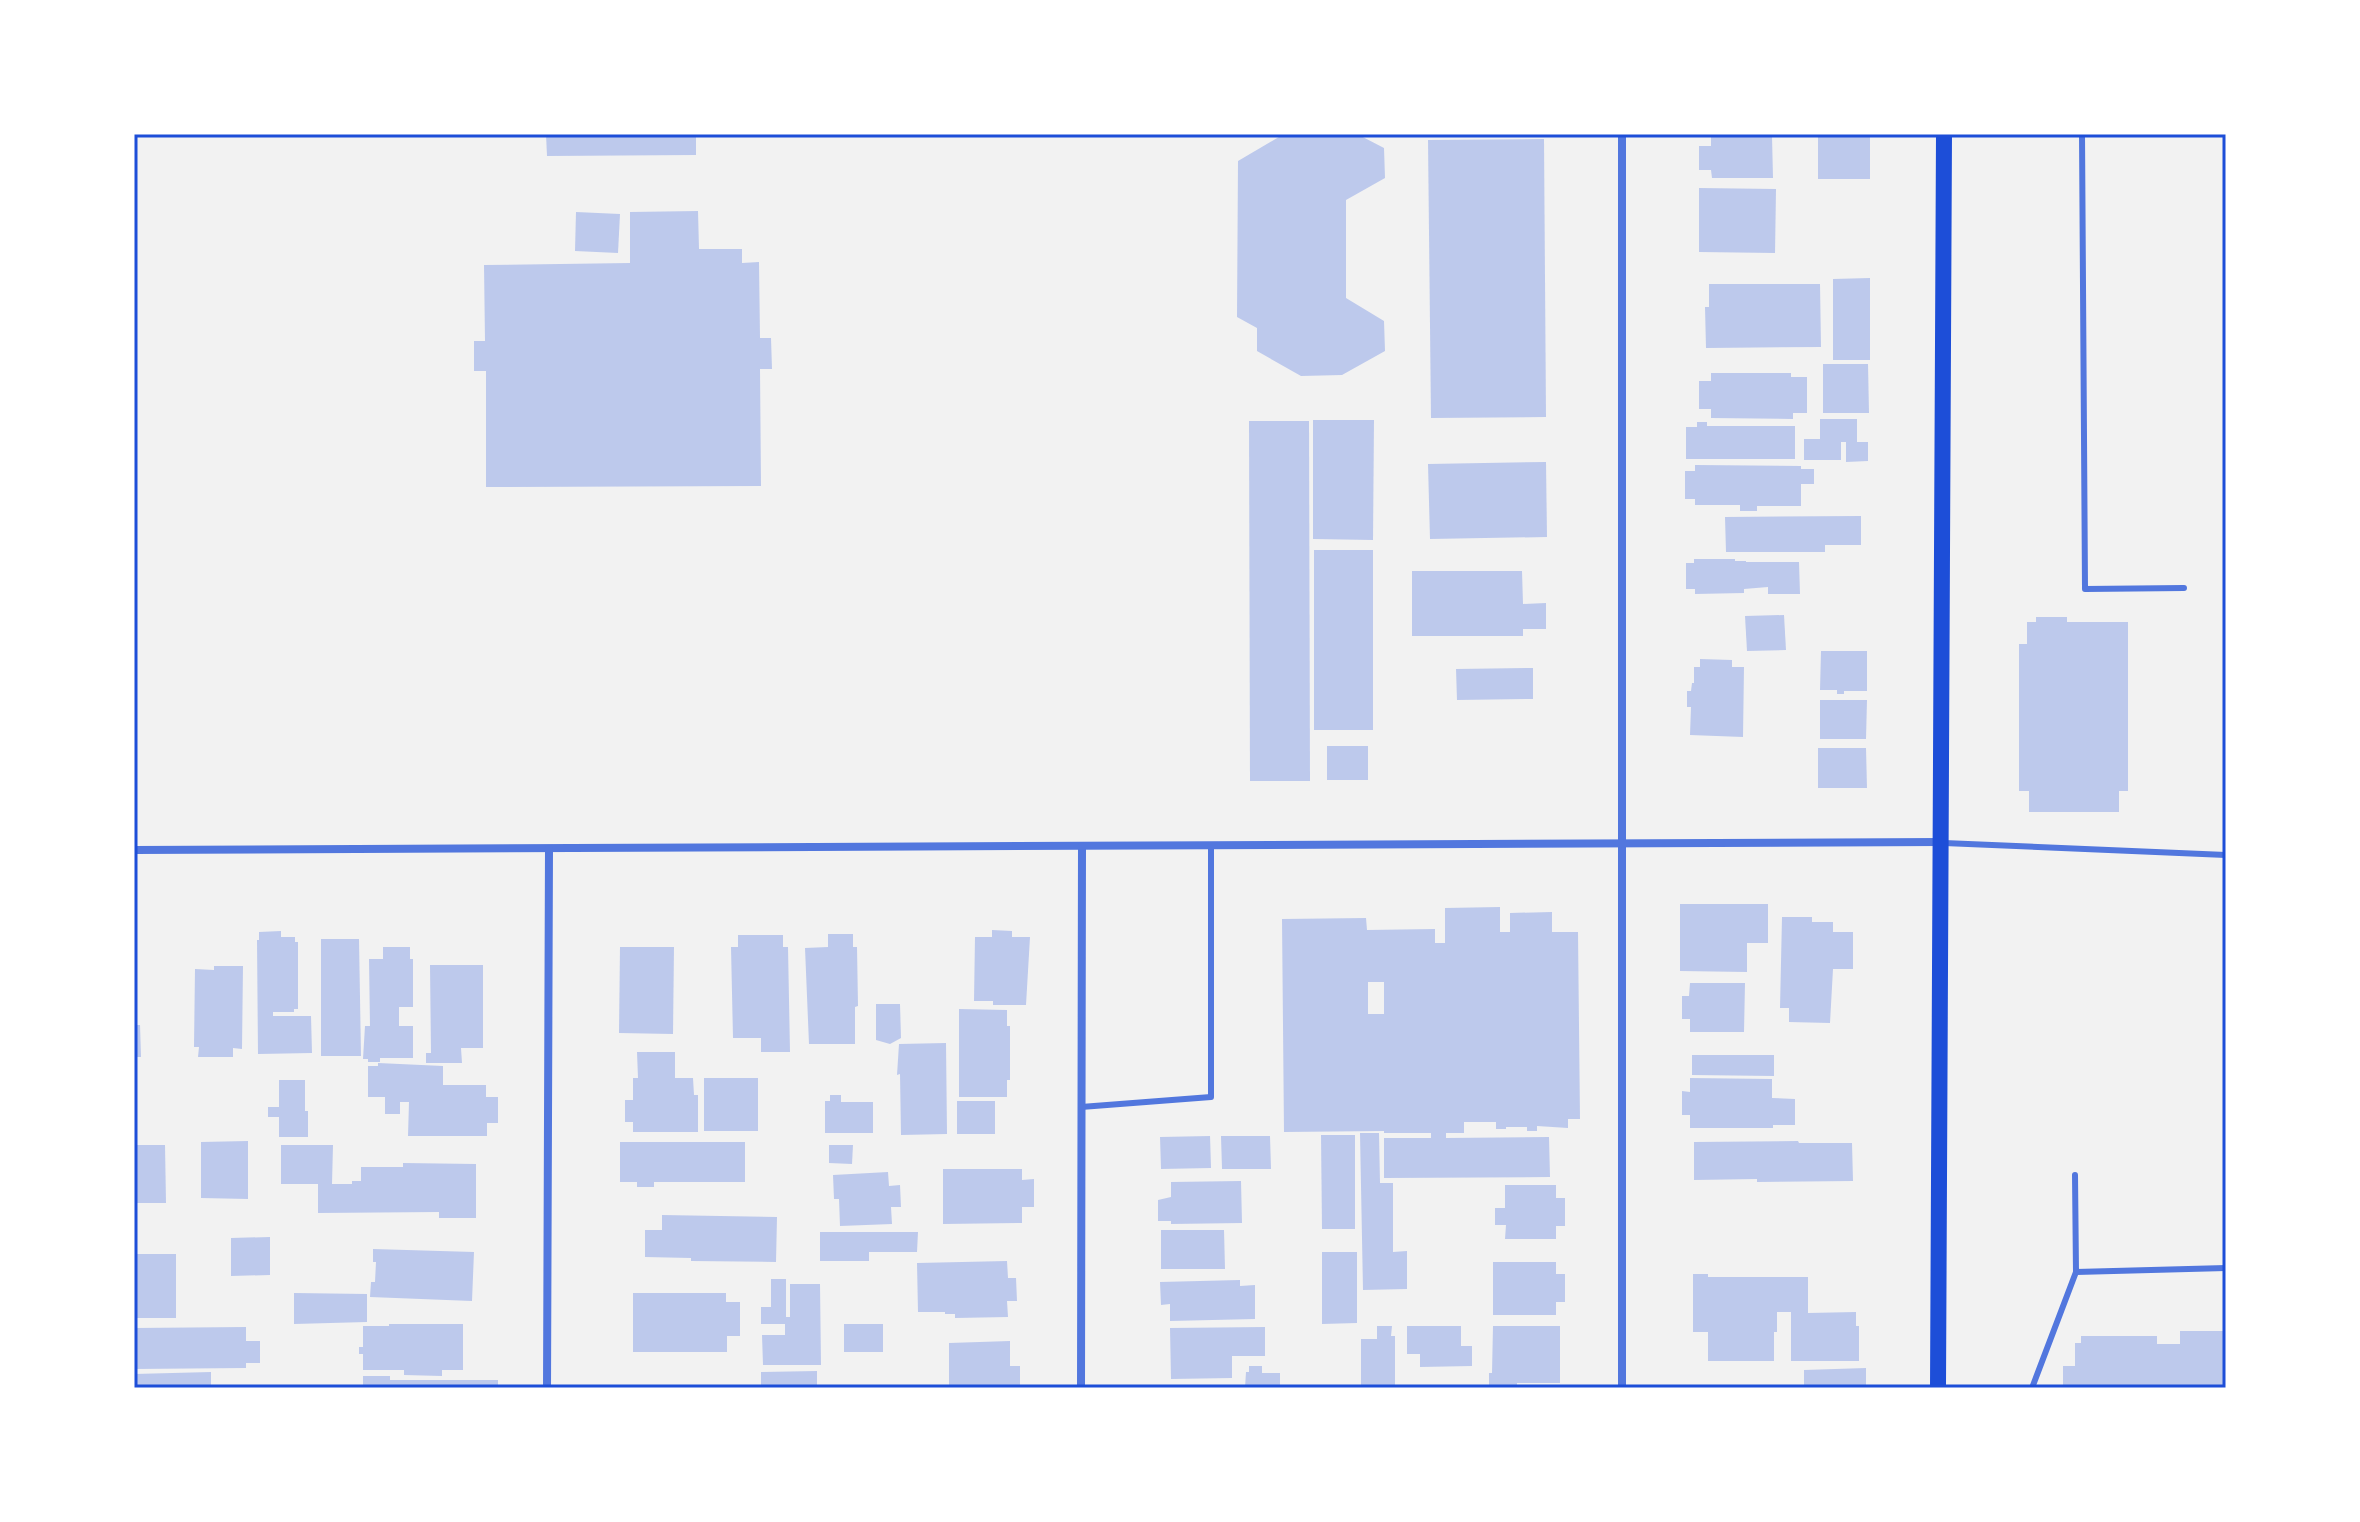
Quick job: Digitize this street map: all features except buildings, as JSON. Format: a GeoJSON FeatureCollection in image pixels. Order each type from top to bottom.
{"type":"FeatureCollection","features":[{"type":"Feature","properties":{"kind":"main road"},"geometry":{"type":"LineString","coordinates":[[1938,1388],[1944,134]]}},
{"type":"Feature","properties":{"kind":"street"},"geometry":{"type":"LineString","coordinates":[[1622,134],[1622,1388]]}},
{"type":"Feature","properties":{"kind":"street"},"geometry":{"type":"LineString","coordinates":[[134,850],[1940,842]]}},
{"type":"Feature","properties":{"kind":"street"},"geometry":{"type":"LineString","coordinates":[[1081,1388],[1082,846]]}},
{"type":"Feature","properties":{"kind":"street"},"geometry":{"type":"LineString","coordinates":[[547,1388],[549,849]]}},
{"type":"Feature","properties":{"kind":"lane"},"geometry":{"type":"LineString","coordinates":[[2082,134],[2085,589],[2184,588]]}},
{"type":"Feature","properties":{"kind":"lane"},"geometry":{"type":"LineString","coordinates":[[1940,842],[2226,855]]}},
{"type":"Feature","properties":{"kind":"lane"},"geometry":{"type":"LineString","coordinates":[[1081,1107],[1211,1097],[1211,845]]}},
{"type":"Feature","properties":{"kind":"lane"},"geometry":{"type":"LineString","coordinates":[[2032,1388],[2076,1272],[2075,1175]]}},
{"type":"Feature","properties":{"kind":"lane"},"geometry":{"type":"LineString","coordinates":[[2076,1272],[2226,1268]]}}]}
